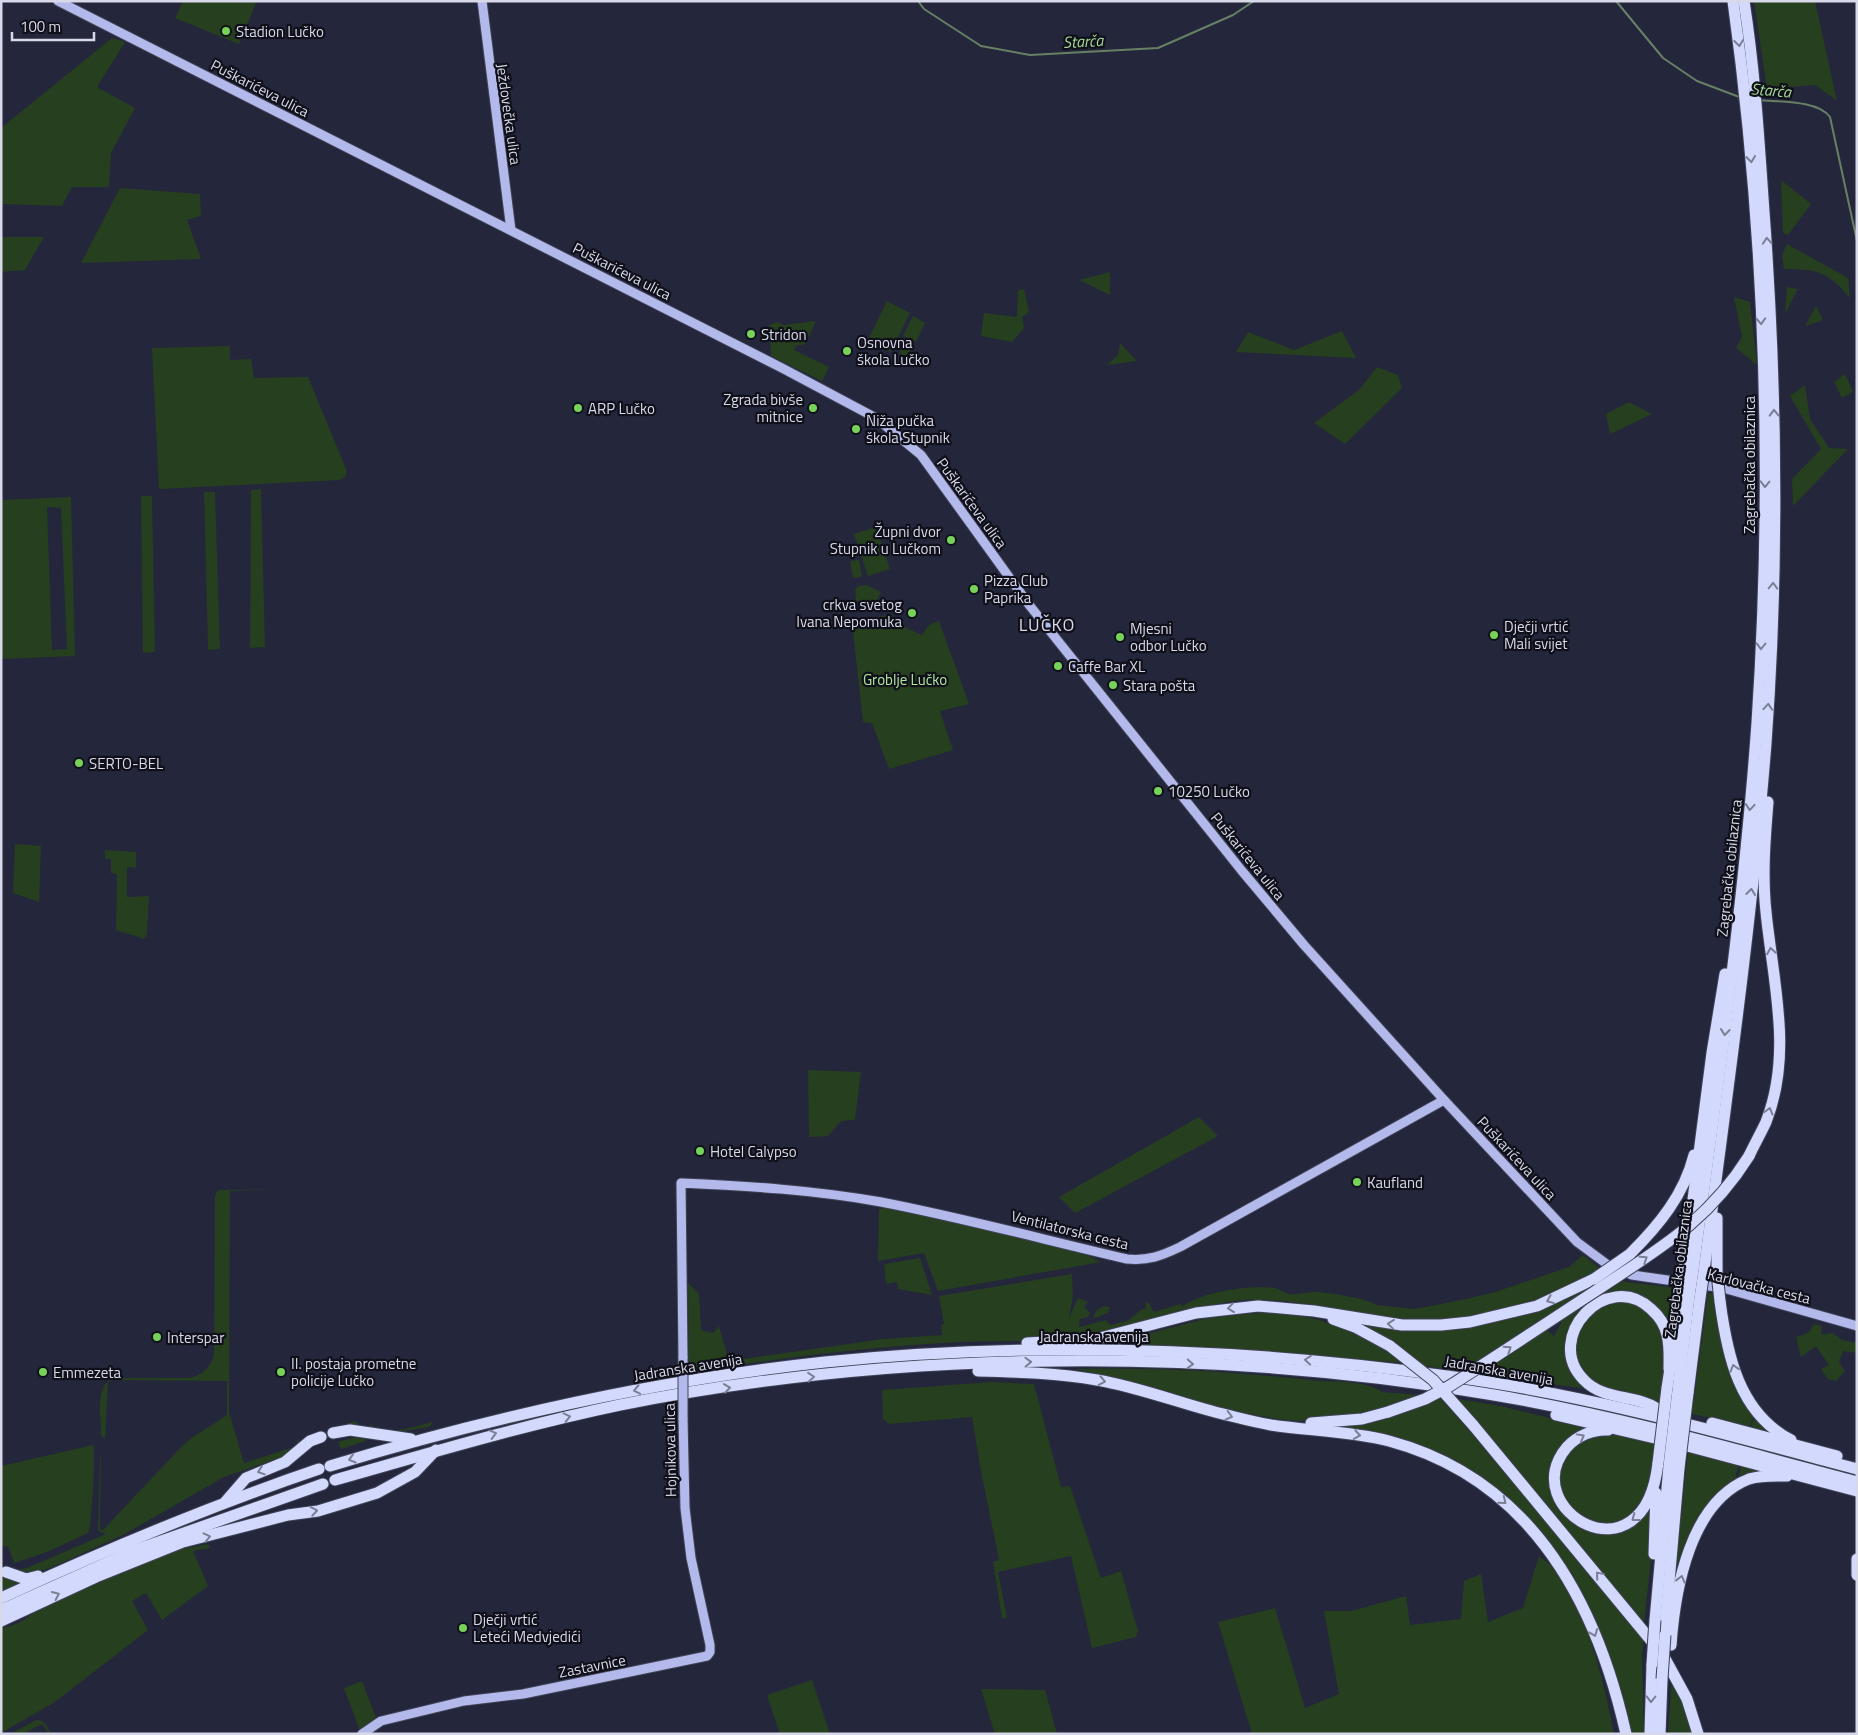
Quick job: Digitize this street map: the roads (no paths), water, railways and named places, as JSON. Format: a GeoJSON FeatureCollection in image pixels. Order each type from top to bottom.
{"type":"FeatureCollection","features":[{"type":"Feature","properties":{"kind":"highway","name":"Zagrebačka obilaznica"},"geometry":{"type":"LineString","coordinates":[[1733,1],[1749,84]]}},
{"type":"Feature","properties":{"kind":"highway","name":"Zagrebačka obilaznica"},"geometry":{"type":"LineString","coordinates":[[1693,1270],[1719,1152],[1746,950],[1766,744],[1772,623],[1775,462],[1770,290],[1751,110],[1744,1]]}},
{"type":"Feature","properties":{"kind":"highway","name":"Zagrebačka obilaznica"},"geometry":{"type":"LineString","coordinates":[[1650,1734],[1655,1620],[1669,1466],[1721,1063],[1746,844],[1760,665],[1765,459],[1762,338],[1752,172],[1751,110]]}},
{"type":"Feature","properties":{"kind":"highway"},"geometry":{"type":"LineString","coordinates":[[1257,1421],[1342,1422],[1388,1412],[1425,1399],[1448,1387],[1653,1253],[1693,1225],[1722,1195],[1749,1156],[1766,1122],[1777,1080],[1781,1034],[1765,910],[1764,849],[1771,758],[1766,744]]}},
{"type":"Feature","properties":{"kind":"highway"},"geometry":{"type":"LineString","coordinates":[[824,1362],[848,1354],[1096,1338],[1196,1314],[1234,1308],[1280,1307],[1384,1323],[1441,1325],[1490,1319],[1514,1313],[1555,1298],[1594,1279],[1630,1254],[1655,1228],[1678,1195],[1692,1161],[1703,1117],[1730,946],[1737,870],[1746,844]]}},
{"type":"Feature","properties":{"kind":"highway"},"geometry":{"type":"LineString","coordinates":[[1670,1369],[1690,1297],[1703,1117]]}},
{"type":"Feature","properties":{"kind":"highway"},"geometry":{"type":"LineString","coordinates":[[1719,1152],[1723,1163],[1716,1219],[1717,1273],[1724,1328],[1736,1375],[1748,1401],[1757,1414],[1788,1438],[1809,1448],[1856,1463]]}},
{"type":"Feature","properties":{"kind":"highway"},"geometry":{"type":"LineString","coordinates":[[1809,1448],[1745,1446],[1676,1442],[1664,1442],[1606,1430],[1595,1431],[1578,1438],[1564,1452],[1556,1472],[1555,1482],[1560,1500],[1575,1519],[1590,1527],[1606,1529],[1620,1527],[1640,1514],[1647,1505],[1657,1476],[1669,1466],[1678,1390],[1670,1369],[1667,1333],[1660,1318],[1640,1302],[1624,1297],[1604,1300],[1592,1305],[1582,1315],[1574,1328],[1570,1346],[1572,1359],[1583,1380],[1608,1394],[1649,1404],[1658,1409],[1745,1446],[1806,1477],[1857,1491]]}},
{"type":"Feature","properties":{"kind":"highway"},"geometry":{"type":"LineString","coordinates":[[1280,1307],[1342,1322],[1390,1346],[1433,1380],[1473,1425],[1663,1655],[1687,1699],[1698,1734]]}},
{"type":"Feature","properties":{"kind":"highway","name":"Jadranska avenija"},"geometry":{"type":"LineString","coordinates":[[330,1466],[417,1440],[531,1412],[625,1393],[824,1362],[989,1352],[1113,1351],[1268,1357],[1356,1365],[1512,1386],[1628,1410],[1857,1482]]}},
{"type":"Feature","properties":{"kind":"highway","name":"Jadranska avenija"},"geometry":{"type":"LineString","coordinates":[[335,1480],[467,1441],[519,1428],[679,1395],[800,1378],[892,1370],[1035,1362],[1159,1363],[1290,1370],[1358,1378],[1498,1396],[1745,1446],[1856,1463]]}},
{"type":"Feature","properties":{"kind":"highway"},"geometry":{"type":"LineString","coordinates":[[1356,1365],[1379,1363],[1490,1377],[1658,1409]]}},
{"type":"Feature","properties":{"kind":"highway"},"geometry":{"type":"LineString","coordinates":[[892,1370],[1038,1372],[1097,1380],[1270,1425],[1367,1436],[1409,1447],[1461,1470],[1507,1504],[1528,1523],[1555,1557],[1572,1586],[1603,1654],[1626,1734]]}},
{"type":"Feature","properties":{"kind":"highway"},"geometry":{"type":"LineString","coordinates":[[1358,1378],[1384,1386],[1533,1410],[1676,1442]]}},
{"type":"Feature","properties":{"kind":"highway"},"geometry":{"type":"LineString","coordinates":[[333,1433],[350,1430],[417,1440]]}},
{"type":"Feature","properties":{"kind":"highway"},"geometry":{"type":"LineString","coordinates":[[226,1502],[246,1478],[285,1462],[310,1441],[321,1436]]}},
{"type":"Feature","properties":{"kind":"highway"},"geometry":{"type":"LineString","coordinates":[[1,1621],[96,1577],[184,1542],[288,1515],[318,1511],[377,1492],[414,1472],[436,1450]]}},
{"type":"Feature","properties":{"kind":"highway","name":"Zagrebačka obilaznica"},"geometry":{"type":"LineString","coordinates":[[1660,1734],[1661,1703],[1665,1684],[1668,1640],[1669,1466]]}},
{"type":"Feature","properties":{"kind":"highway"},"geometry":{"type":"LineString","coordinates":[[1,1598],[226,1502],[319,1469]]}},
{"type":"Feature","properties":{"kind":"highway"},"geometry":{"type":"LineString","coordinates":[[1655,1620],[1651,1612],[1657,1476]]}},
{"type":"Feature","properties":{"kind":"highway"},"geometry":{"type":"LineString","coordinates":[[1668,1640],[1678,1590],[1690,1550],[1703,1520],[1715,1502],[1740,1484],[1762,1476],[1806,1477]]}},
{"type":"Feature","properties":{"kind":"highway"},"geometry":{"type":"LineString","coordinates":[[1,1610],[133,1551],[323,1484]]}},
{"type":"Feature","properties":{"kind":"highway"},"geometry":{"type":"LineString","coordinates":[[1844,1487],[1857,1496]]}},
{"type":"Feature","properties":{"kind":"highway"},"geometry":{"type":"LineString","coordinates":[[1857,1559],[1857,1576]]}},
{"type":"Feature","properties":{"kind":"highway"},"geometry":{"type":"LineString","coordinates":[[6,1572],[26,1579],[54,1574]]}},
{"type":"Feature","properties":{"kind":"main road","name":"Puškarićeva ulica"},"geometry":{"type":"LineString","coordinates":[[58,1],[835,396],[876,418],[903,439],[921,455],[1030,606],[1242,871],[1304,945],[1566,1231],[1598,1259]]}},
{"type":"Feature","properties":{"kind":"main road","name":"Ježdovečka ulica"},"geometry":{"type":"LineString","coordinates":[[482,1],[489,74],[511,230]]}},
{"type":"Feature","properties":{"kind":"main road","name":"Ventilatorska cesta"},"geometry":{"type":"LineString","coordinates":[[681,1182],[767,1188],[879,1202],[992,1225],[1124,1258],[1144,1260],[1160,1256],[1211,1230],[1444,1100]]}},
{"type":"Feature","properties":{"kind":"main road","name":"Hojnikova ulica"},"geometry":{"type":"LineString","coordinates":[[681,1182],[685,1508],[690,1558],[710,1645],[709,1654]]}},
{"type":"Feature","properties":{"kind":"main road","name":"Karlovačka cesta"},"geometry":{"type":"LineString","coordinates":[[1598,1259],[1632,1275],[1723,1288],[1857,1326]]}},
{"type":"Feature","properties":{"kind":"main road","name":"Zastavnice"},"geometry":{"type":"LineString","coordinates":[[362,1734],[381,1722],[477,1699],[523,1694],[704,1658],[709,1654]]}},
{"type":"Feature","properties":{"kind":"waterway","name":"Starča"},"geometry":{"type":"LineString","coordinates":[[670,1],[676,1]]}},
{"type":"Feature","properties":{"kind":"waterway","name":"Starča"},"geometry":{"type":"LineString","coordinates":[[918,1],[924,9],[981,46],[1030,55],[1158,48],[1233,15],[1254,1]]}},
{"type":"Feature","properties":{"kind":"waterway","name":"Starča"},"geometry":{"type":"LineString","coordinates":[[1616,1],[1663,58],[1697,81],[1742,98]]}},
{"type":"Feature","properties":{"kind":"waterway","name":"Starča"},"geometry":{"type":"LineString","coordinates":[[1759,100],[1817,107],[1830,117],[1857,241]]}},
{"type":"Feature","properties":{"kind":"place","name":"Stadion Lučko"},"geometry":{"type":"Point","coordinates":[226,31]}},
{"type":"Feature","properties":{"kind":"place","name":"Stridon"},"geometry":{"type":"Point","coordinates":[751,334]}},
{"type":"Feature","properties":{"kind":"place","name":"Osnovna škola Lučko"},"geometry":{"type":"Point","coordinates":[847,351]}},
{"type":"Feature","properties":{"kind":"place","name":"ARP Lučko"},"geometry":{"type":"Point","coordinates":[578,408]}},
{"type":"Feature","properties":{"kind":"place","name":"Zgrada bivše mitnice"},"geometry":{"type":"Point","coordinates":[813,408]}},
{"type":"Feature","properties":{"kind":"place","name":"Niža pučka škola Stupnik"},"geometry":{"type":"Point","coordinates":[856,429]}},
{"type":"Feature","properties":{"kind":"place","name":"Župni dvor Stupnik u Lučkom"},"geometry":{"type":"Point","coordinates":[951,540]}},
{"type":"Feature","properties":{"kind":"place","name":"Pizza Club Paprika"},"geometry":{"type":"Point","coordinates":[974,589]}},
{"type":"Feature","properties":{"kind":"place","name":"crkva svetog Ivana Nepomuka"},"geometry":{"type":"Point","coordinates":[912,613]}},
{"type":"Feature","properties":{"kind":"place","name":"Dječji vrtić Mali svijet"},"geometry":{"type":"Point","coordinates":[1494,635]}},
{"type":"Feature","properties":{"kind":"place","name":"Mjesni odbor Lučko"},"geometry":{"type":"Point","coordinates":[1120,637]}},
{"type":"Feature","properties":{"kind":"place","name":"Caffe Bar XL"},"geometry":{"type":"Point","coordinates":[1058,666]}},
{"type":"Feature","properties":{"kind":"place","name":"Stara pošta"},"geometry":{"type":"Point","coordinates":[1113,685]}},
{"type":"Feature","properties":{"kind":"place","name":"SERTO-BEL"},"geometry":{"type":"Point","coordinates":[79,763]}},
{"type":"Feature","properties":{"kind":"place","name":"10250 Lučko"},"geometry":{"type":"Point","coordinates":[1158,791]}},
{"type":"Feature","properties":{"kind":"place","name":"Hotel Calypso"},"geometry":{"type":"Point","coordinates":[700,1151]}},
{"type":"Feature","properties":{"kind":"place","name":"Kaufland"},"geometry":{"type":"Point","coordinates":[1357,1182]}},
{"type":"Feature","properties":{"kind":"place","name":"Interspar"},"geometry":{"type":"Point","coordinates":[157,1337]}},
{"type":"Feature","properties":{"kind":"place","name":"Emmezeta"},"geometry":{"type":"Point","coordinates":[43,1372]}},
{"type":"Feature","properties":{"kind":"place","name":"II. postaja prometne policije Lučko"},"geometry":{"type":"Point","coordinates":[281,1372]}},
{"type":"Feature","properties":{"kind":"place","name":"Dječji vrtić Leteći Medvjedići"},"geometry":{"type":"Point","coordinates":[463,1628]}},
{"type":"Feature","properties":{"kind":"district","name":"LUČKO"},"geometry":{"type":"Point","coordinates":[1047,624]}},
{"type":"Feature","properties":{"kind":"park label","name":"Groblje Lučko"},"geometry":{"type":"Point","coordinates":[905,679]}}]}
